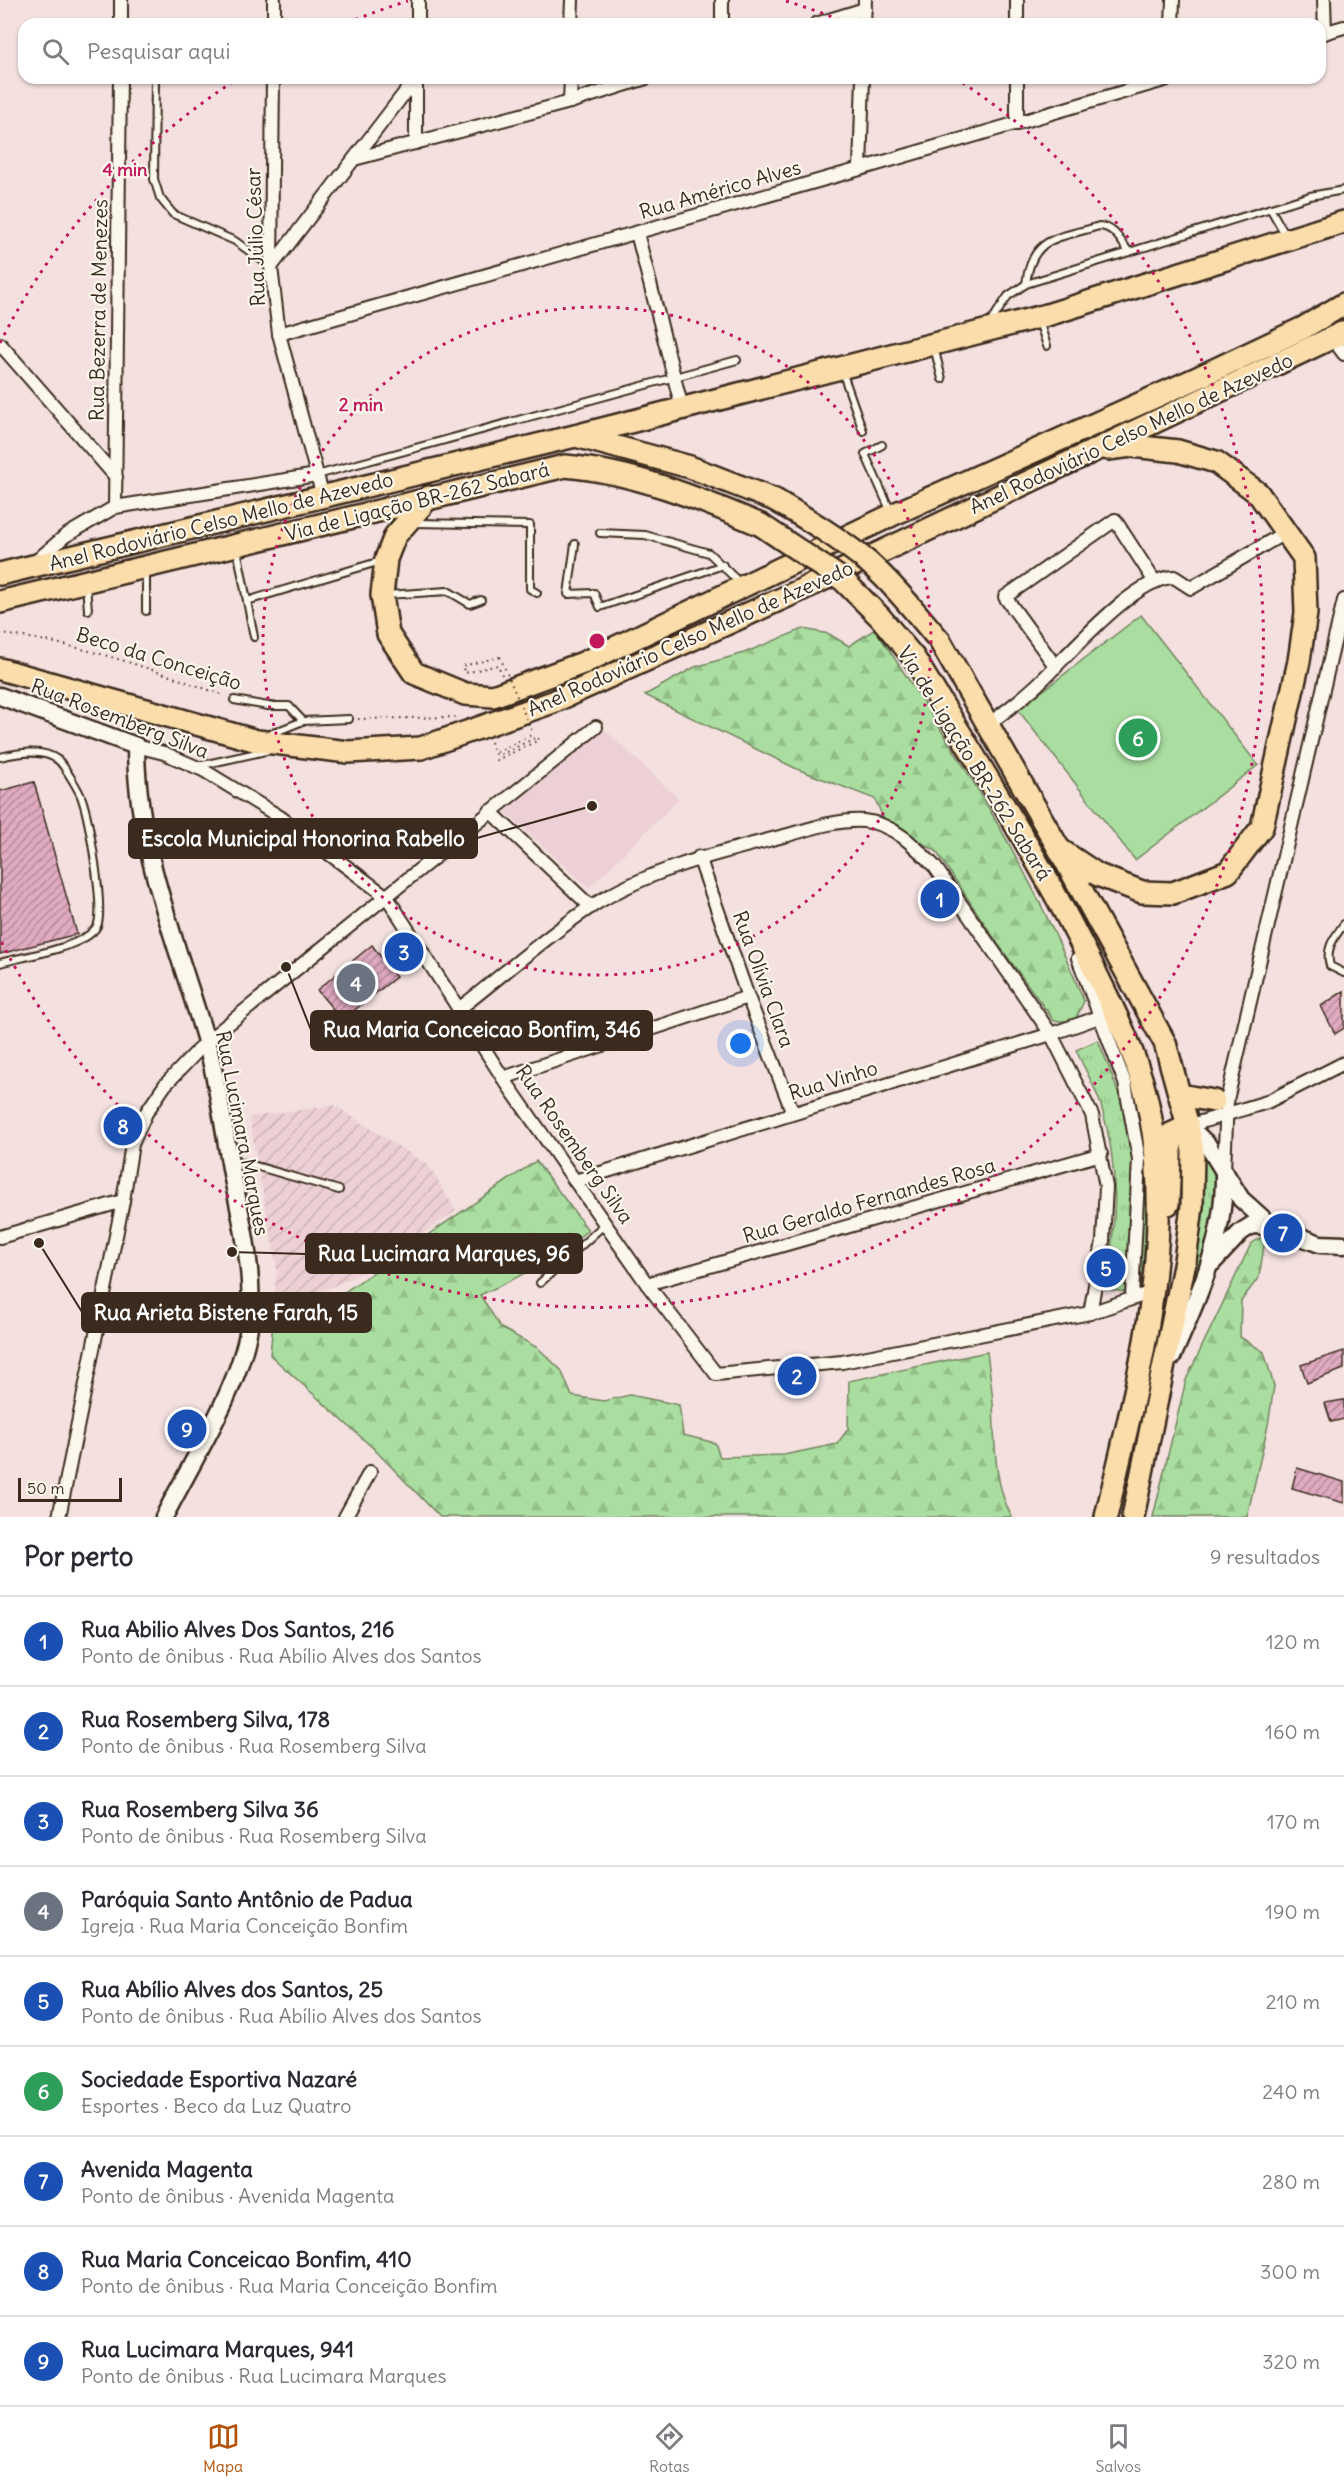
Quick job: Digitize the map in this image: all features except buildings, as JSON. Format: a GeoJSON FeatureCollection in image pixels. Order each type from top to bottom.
{"type":"FeatureCollection","features":[{"type":"Feature","properties":{"kind":"highway","name":"Anel Rodoviário Celso Mello de Azevedo"},"geometry":{"type":"LineString","coordinates":[[0,574],[575,436],[985,331],[1038,317],[1344,222]]}},
{"type":"Feature","properties":{"kind":"highway"},"geometry":{"type":"LineString","coordinates":[[429,497],[404,523],[395,536],[386,559],[382,595],[388,634],[414,673],[465,694],[493,696],[558,674],[892,515],[1197,378],[1303,328],[1344,304]]}},
{"type":"Feature","properties":{"kind":"highway","name":"Anel Rodoviário Celso Mello de Azevedo"},"geometry":{"type":"LineString","coordinates":[[0,669],[257,741],[348,752],[421,748],[553,702],[799,591],[1093,451],[1340,341]]}},
{"type":"Feature","properties":{"kind":"highway","name":"Via de Ligação BR-262 Sabará"},"geometry":{"type":"LineString","coordinates":[[575,436],[690,467],[775,500],[819,526],[868,562],[905,599],[940,641],[1059,849],[1165,1042],[1193,1151],[1192,1206],[1185,1261],[1133,1517]]}},
{"type":"Feature","properties":{"kind":"highway"},"geometry":{"type":"LineString","coordinates":[[1059,849],[1098,875],[1142,892],[1173,893],[1228,872],[1262,827],[1299,661],[1306,613],[1304,558],[1258,494],[1216,462],[1178,451],[1132,446],[1093,451]]}},
{"type":"Feature","properties":{"kind":"highway","name":"Via de Ligação BR-262 Sabará"},"geometry":{"type":"LineString","coordinates":[[0,602],[565,466],[604,470],[699,498],[761,525],[843,580],[880,617],[914,658],[1067,915],[1137,1063],[1150,1114],[1156,1195],[1153,1281],[1143,1357],[1106,1517]]}},
{"type":"Feature","properties":{"kind":"highway"},"geometry":{"type":"LineString","coordinates":[[1180,1095],[1220,1108]]}},
{"type":"Feature","properties":{"kind":"highway"},"geometry":{"type":"LineString","coordinates":[[1153,1281],[1170,1194],[1171,1136],[1174,1131],[1188,1126]]}},
{"type":"Feature","properties":{"kind":"street"},"geometry":{"type":"LineString","coordinates":[[121,0],[121,18]]}},
{"type":"Feature","properties":{"kind":"street"},"geometry":{"type":"LineString","coordinates":[[274,0],[274,18]]}},
{"type":"Feature","properties":{"kind":"street"},"geometry":{"type":"LineString","coordinates":[[417,18],[418,0]]}},
{"type":"Feature","properties":{"kind":"street"},"geometry":{"type":"LineString","coordinates":[[571,18],[572,0]]}},
{"type":"Feature","properties":{"kind":"street"},"geometry":{"type":"LineString","coordinates":[[722,0],[722,18]]}},
{"type":"Feature","properties":{"kind":"street"},"geometry":{"type":"LineString","coordinates":[[1017,0],[1017,18]]}},
{"type":"Feature","properties":{"kind":"street"},"geometry":{"type":"LineString","coordinates":[[1172,18],[1173,0]]}},
{"type":"Feature","properties":{"kind":"street"},"geometry":{"type":"LineString","coordinates":[[1323,18],[1324,0]]}},
{"type":"Feature","properties":{"kind":"street"},"geometry":{"type":"LineString","coordinates":[[831,18],[865,4]]}},
{"type":"Feature","properties":{"kind":"street"},"geometry":{"type":"LineString","coordinates":[[1326,33],[1344,27]]}},
{"type":"Feature","properties":{"kind":"street","name":"Rua Bezerra de Menezes"},"geometry":{"type":"LineString","coordinates":[[115,507],[120,84]]}},
{"type":"Feature","properties":{"kind":"street","name":"Rua Júlio César"},"geometry":{"type":"LineString","coordinates":[[273,84],[271,267],[279,334],[323,497]]}},
{"type":"Feature","properties":{"kind":"street"},"geometry":{"type":"LineString","coordinates":[[271,267],[411,84]]}},
{"type":"Feature","properties":{"kind":"street"},"geometry":{"type":"LineString","coordinates":[[416,84],[416,143]]}},
{"type":"Feature","properties":{"kind":"street"},"geometry":{"type":"LineString","coordinates":[[570,102],[571,84]]}},
{"type":"Feature","properties":{"kind":"street"},"geometry":{"type":"LineString","coordinates":[[354,159],[570,102],[627,84]]}},
{"type":"Feature","properties":{"kind":"street"},"geometry":{"type":"LineString","coordinates":[[860,170],[863,84]]}},
{"type":"Feature","properties":{"kind":"street"},"geometry":{"type":"LineString","coordinates":[[1017,84],[1017,124]]}},
{"type":"Feature","properties":{"kind":"street","name":"Rua Américo Alves"},"geometry":{"type":"LineString","coordinates":[[279,334],[860,170],[1151,84]]}},
{"type":"Feature","properties":{"kind":"street"},"geometry":{"type":"LineString","coordinates":[[638,233],[682,408]]}},
{"type":"Feature","properties":{"kind":"street"},"geometry":{"type":"LineString","coordinates":[[0,344],[116,477]]}},
{"type":"Feature","properties":{"kind":"street"},"geometry":{"type":"LineString","coordinates":[[29,567],[65,536],[115,507],[317,475]]}},
{"type":"Feature","properties":{"kind":"street"},"geometry":{"type":"LineString","coordinates":[[1056,668],[1005,597],[1115,520],[1155,582]]}},
{"type":"Feature","properties":{"kind":"street"},"geometry":{"type":"LineString","coordinates":[[987,725],[1056,668],[1109,613],[1155,582],[1174,577],[1191,588],[1286,532]]}},
{"type":"Feature","properties":{"kind":"street"},"geometry":{"type":"LineString","coordinates":[[1211,1264],[1224,1196],[1220,1108],[1232,1080],[1344,600]]}},
{"type":"Feature","properties":{"kind":"street","name":"Rua Rosemberg Silva"},"geometry":{"type":"LineString","coordinates":[[0,696],[136,746],[164,753],[194,766],[280,817],[387,897],[503,1078],[647,1284],[716,1374],[842,1362],[1090,1313],[1132,1297],[1153,1281]]}},
{"type":"Feature","properties":{"kind":"street"},"geometry":{"type":"LineString","coordinates":[[59,1517],[123,1201],[132,1144],[146,1113],[165,1085],[206,1042],[596,727]]}},
{"type":"Feature","properties":{"kind":"street","name":"Rua Lucimara Marques"},"geometry":{"type":"LineString","coordinates":[[136,746],[139,801],[157,880],[206,1042],[240,1212],[250,1284],[249,1328],[233,1381],[164,1517]]}},
{"type":"Feature","properties":{"kind":"street"},"geometry":{"type":"LineString","coordinates":[[490,811],[591,907]]}},
{"type":"Feature","properties":{"kind":"street"},"geometry":{"type":"LineString","coordinates":[[459,1009],[591,907],[626,886],[699,857],[836,822],[865,821],[888,828],[914,845],[935,867],[1051,1034],[1092,1115],[1106,1187],[1103,1241],[1090,1313]]}},
{"type":"Feature","properties":{"kind":"street","name":"Rua Olívia Clara"},"geometry":{"type":"LineString","coordinates":[[699,857],[748,997],[793,1113]]}},
{"type":"Feature","properties":{"kind":"street","name":"Via de Ligação BR-262 Sabará"},"geometry":{"type":"LineString","coordinates":[[1067,915],[1078,959],[1102,1016],[1125,1083],[1139,1159],[1132,1297]]}},
{"type":"Feature","properties":{"kind":"street"},"geometry":{"type":"LineString","coordinates":[[503,1078],[748,997]]}},
{"type":"Feature","properties":{"kind":"street","name":"Rua Vinho"},"geometry":{"type":"LineString","coordinates":[[575,1181],[1051,1034],[1102,1016]]}},
{"type":"Feature","properties":{"kind":"street"},"geometry":{"type":"LineString","coordinates":[[1188,1126],[1220,1108],[1267,1102],[1344,1063]]}},
{"type":"Feature","properties":{"kind":"street"},"geometry":{"type":"LineString","coordinates":[[1188,1126],[1220,1108],[1232,1080]]}},
{"type":"Feature","properties":{"kind":"street"},"geometry":{"type":"LineString","coordinates":[[1188,1126],[1207,1144],[1241,1199],[1271,1226]]}},
{"type":"Feature","properties":{"kind":"street","name":"Rua Geraldo Fernandes Rosa"},"geometry":{"type":"LineString","coordinates":[[647,1284],[1101,1154]]}},
{"type":"Feature","properties":{"kind":"street"},"geometry":{"type":"LineString","coordinates":[[0,1237],[123,1201]]}},
{"type":"Feature","properties":{"kind":"street"},"geometry":{"type":"LineString","coordinates":[[1211,1264],[1241,1232],[1252,1225],[1271,1226],[1320,1244],[1344,1245]]}},
{"type":"Feature","properties":{"kind":"street","name":"Via de Ligação BR-262 Sabará"},"geometry":{"type":"LineString","coordinates":[[1163,1376],[1211,1264]]}},
{"type":"Feature","properties":{"kind":"street"},"geometry":{"type":"LineString","coordinates":[[345,1517],[370,1472]]}},
{"type":"Feature","properties":{"kind":"lane"},"geometry":{"type":"LineString","coordinates":[[155,84],[154,179],[160,198],[173,213],[235,241],[271,267]]}},
{"type":"Feature","properties":{"kind":"lane"},"geometry":{"type":"LineString","coordinates":[[985,331],[1008,296],[1026,284],[1270,208],[1344,190]]}},
{"type":"Feature","properties":{"kind":"lane"},"geometry":{"type":"LineString","coordinates":[[1270,208],[1287,238]]}},
{"type":"Feature","properties":{"kind":"lane"},"geometry":{"type":"LineString","coordinates":[[1026,284],[1028,264],[1034,252],[1044,243],[1055,239],[1106,226],[1113,230],[1129,252]]}},
{"type":"Feature","properties":{"kind":"lane"},"geometry":{"type":"LineString","coordinates":[[1038,317],[1047,345]]}},
{"type":"Feature","properties":{"kind":"lane"},"geometry":{"type":"LineString","coordinates":[[933,344],[942,380]]}},
{"type":"Feature","properties":{"kind":"lane"},"geometry":{"type":"LineString","coordinates":[[317,475],[674,375],[736,360]]}},
{"type":"Feature","properties":{"kind":"lane"},"geometry":{"type":"LineString","coordinates":[[841,367],[863,431]]}},
{"type":"Feature","properties":{"kind":"lane"},"geometry":{"type":"LineString","coordinates":[[882,446],[865,454],[892,515]]}},
{"type":"Feature","properties":{"kind":"lane"},"geometry":{"type":"LineString","coordinates":[[404,523],[530,525],[530,590],[537,593]]}},
{"type":"Feature","properties":{"kind":"lane"},"geometry":{"type":"LineString","coordinates":[[600,533],[645,535],[709,553],[743,586]]}},
{"type":"Feature","properties":{"kind":"lane"},"geometry":{"type":"LineString","coordinates":[[575,544],[568,594],[594,593],[600,607],[723,565]]}},
{"type":"Feature","properties":{"kind":"lane"},"geometry":{"type":"LineString","coordinates":[[236,545],[254,637]]}},
{"type":"Feature","properties":{"kind":"lane"},"geometry":{"type":"LineString","coordinates":[[247,601],[370,566],[386,559]]}},
{"type":"Feature","properties":{"kind":"lane"},"geometry":{"type":"LineString","coordinates":[[146,567],[146,611]]}},
{"type":"Feature","properties":{"kind":"lane"},"geometry":{"type":"LineString","coordinates":[[85,582],[88,610]]}},
{"type":"Feature","properties":{"kind":"lane"},"geometry":{"type":"LineString","coordinates":[[382,595],[448,591],[470,604],[481,600]]}},
{"type":"Feature","properties":{"kind":"lane","name":"Beco da Conceição"},"geometry":{"type":"LineString","coordinates":[[234,700],[268,706],[289,706],[303,722]]}},
{"type":"Feature","properties":{"kind":"lane"},"geometry":{"type":"LineString","coordinates":[[257,741],[303,722],[349,719]]}},
{"type":"Feature","properties":{"kind":"lane"},"geometry":{"type":"LineString","coordinates":[[194,766],[225,759],[243,758],[289,745]]}},
{"type":"Feature","properties":{"kind":"lane"},"geometry":{"type":"LineString","coordinates":[[0,757],[16,753],[43,753],[58,760],[82,798],[101,905],[97,926],[82,941],[0,963]]}},
{"type":"Feature","properties":{"kind":"lane"},"geometry":{"type":"LineString","coordinates":[[1344,924],[1330,943],[1328,957],[1330,966],[1344,973]]}},
{"type":"Feature","properties":{"kind":"lane"},"geometry":{"type":"LineString","coordinates":[[230,1163],[245,1162],[339,1190]]}},
{"type":"Feature","properties":{"kind":"lane"},"geometry":{"type":"LineString","coordinates":[[540,1283],[605,1224]]}},
{"type":"Feature","properties":{"kind":"path","name":"Beco da Conceição"},"geometry":{"type":"LineString","coordinates":[[0,634],[40,638],[179,679],[234,700]]}},
{"type":"Feature","properties":{"kind":"path"},"geometry":{"type":"LineString","coordinates":[[486,725],[497,760],[538,740],[537,737],[500,755],[497,752],[533,734],[500,657],[462,666],[465,673],[498,665],[509,691]]}},
{"type":"Feature","properties":{"kind":"path"},"geometry":{"type":"LineString","coordinates":[[349,719],[460,717]]}},
{"type":"Feature","properties":{"kind":"shaded area"},"geometry":{"type":"Polygon","coordinates":[[[604,729],[679,799],[589,888],[505,812],[604,729]]]}},
{"type":"Feature","properties":{"kind":"shaded area"},"geometry":{"type":"Polygon","coordinates":[[[334,1105],[429,1166],[456,1211],[372,1268],[288,1307],[273,1307],[277,1269],[249,1117],[334,1105]]]}},
{"type":"Feature","properties":{"kind":"green space"},"geometry":{"type":"Polygon","coordinates":[[[1141,615],[1258,765],[1135,860],[1018,710],[1141,615]]]}},
{"type":"Feature","properties":{"kind":"green space"},"geometry":{"type":"Polygon","coordinates":[[[803,629],[829,634],[849,646],[875,629],[990,810],[1040,903],[1084,1001],[1075,1021],[1054,1021],[998,944],[936,851],[884,820],[875,799],[797,769],[645,695],[695,667],[744,653],[803,629]]]}},
{"type":"Feature","properties":{"kind":"green space"},"geometry":{"type":"Polygon","coordinates":[[[1107,1015],[1132,1076],[1145,1142],[1148,1209],[1143,1275],[1139,1273],[1144,1153],[1130,1085],[1107,1015]]]}},
{"type":"Feature","properties":{"kind":"green space"},"geometry":{"type":"Polygon","coordinates":[[[1098,1040],[1124,1114],[1133,1159],[1134,1208],[1125,1292],[1105,1289],[1114,1219],[1114,1174],[1101,1105],[1076,1050],[1098,1040]]]}},
{"type":"Feature","properties":{"kind":"green space"},"geometry":{"type":"Polygon","coordinates":[[[1203,1145],[1213,1171],[1216,1195],[1214,1214],[1206,1253],[1176,1326],[1203,1145]]]}},
{"type":"Feature","properties":{"kind":"green space"},"geometry":{"type":"Polygon","coordinates":[[[536,1161],[588,1230],[536,1267],[480,1295],[501,1328],[538,1348],[561,1370],[572,1396],[604,1401],[630,1395],[679,1405],[683,1435],[715,1443],[720,1457],[784,1455],[837,1444],[848,1429],[849,1381],[987,1352],[993,1397],[998,1476],[1012,1517],[440,1517],[373,1448],[270,1355],[273,1322],[324,1306],[536,1161]]]}},
{"type":"Feature","properties":{"kind":"green space"},"geometry":{"type":"Polygon","coordinates":[[[1266,1234],[1259,1277],[1241,1301],[1240,1337],[1264,1352],[1274,1386],[1268,1425],[1247,1517],[1153,1517],[1186,1380],[1251,1244],[1266,1234]]]}},
{"type":"Feature","properties":{"kind":"place","name":"Sociedade Esportiva Nazaré"},"geometry":{"type":"Point","coordinates":[1138,738]}},
{"type":"Feature","properties":{"kind":"place","name":"Escola Municipal Honorina Rabello"},"geometry":{"type":"Point","coordinates":[592,806]}},
{"type":"Feature","properties":{"kind":"place","name":"Rua Abilio Alves Dos Santos, 216"},"geometry":{"type":"Point","coordinates":[940,899]}},
{"type":"Feature","properties":{"kind":"place","name":"Rua Rosemberg Silva 36"},"geometry":{"type":"Point","coordinates":[404,952]}},
{"type":"Feature","properties":{"kind":"place","name":"Rua Maria Conceicao Bonfim, 346"},"geometry":{"type":"Point","coordinates":[286,967]}},
{"type":"Feature","properties":{"kind":"place","name":"Paróquia Santo Antônio de Padua"},"geometry":{"type":"Point","coordinates":[356,983]}},
{"type":"Feature","properties":{"kind":"place","name":"Rua Maria Conceicao Bonfim, 410"},"geometry":{"type":"Point","coordinates":[123,1126]}},
{"type":"Feature","properties":{"kind":"place","name":"Avenida Magenta"},"geometry":{"type":"Point","coordinates":[1283,1233]}},
{"type":"Feature","properties":{"kind":"place","name":"Rua Arieta Bistene Farah, 15"},"geometry":{"type":"Point","coordinates":[39,1243]}},
{"type":"Feature","properties":{"kind":"place","name":"Rua Lucimara Marques, 96"},"geometry":{"type":"Point","coordinates":[232,1252]}},
{"type":"Feature","properties":{"kind":"place","name":"Rua Abílio Alves dos Santos, 25"},"geometry":{"type":"Point","coordinates":[1106,1268]}},
{"type":"Feature","properties":{"kind":"place","name":"Rua Rosemberg Silva, 178"},"geometry":{"type":"Point","coordinates":[797,1376]}},
{"type":"Feature","properties":{"kind":"place","name":"Rua Lucimara Marques, 941"},"geometry":{"type":"Point","coordinates":[187,1429]}}]}
